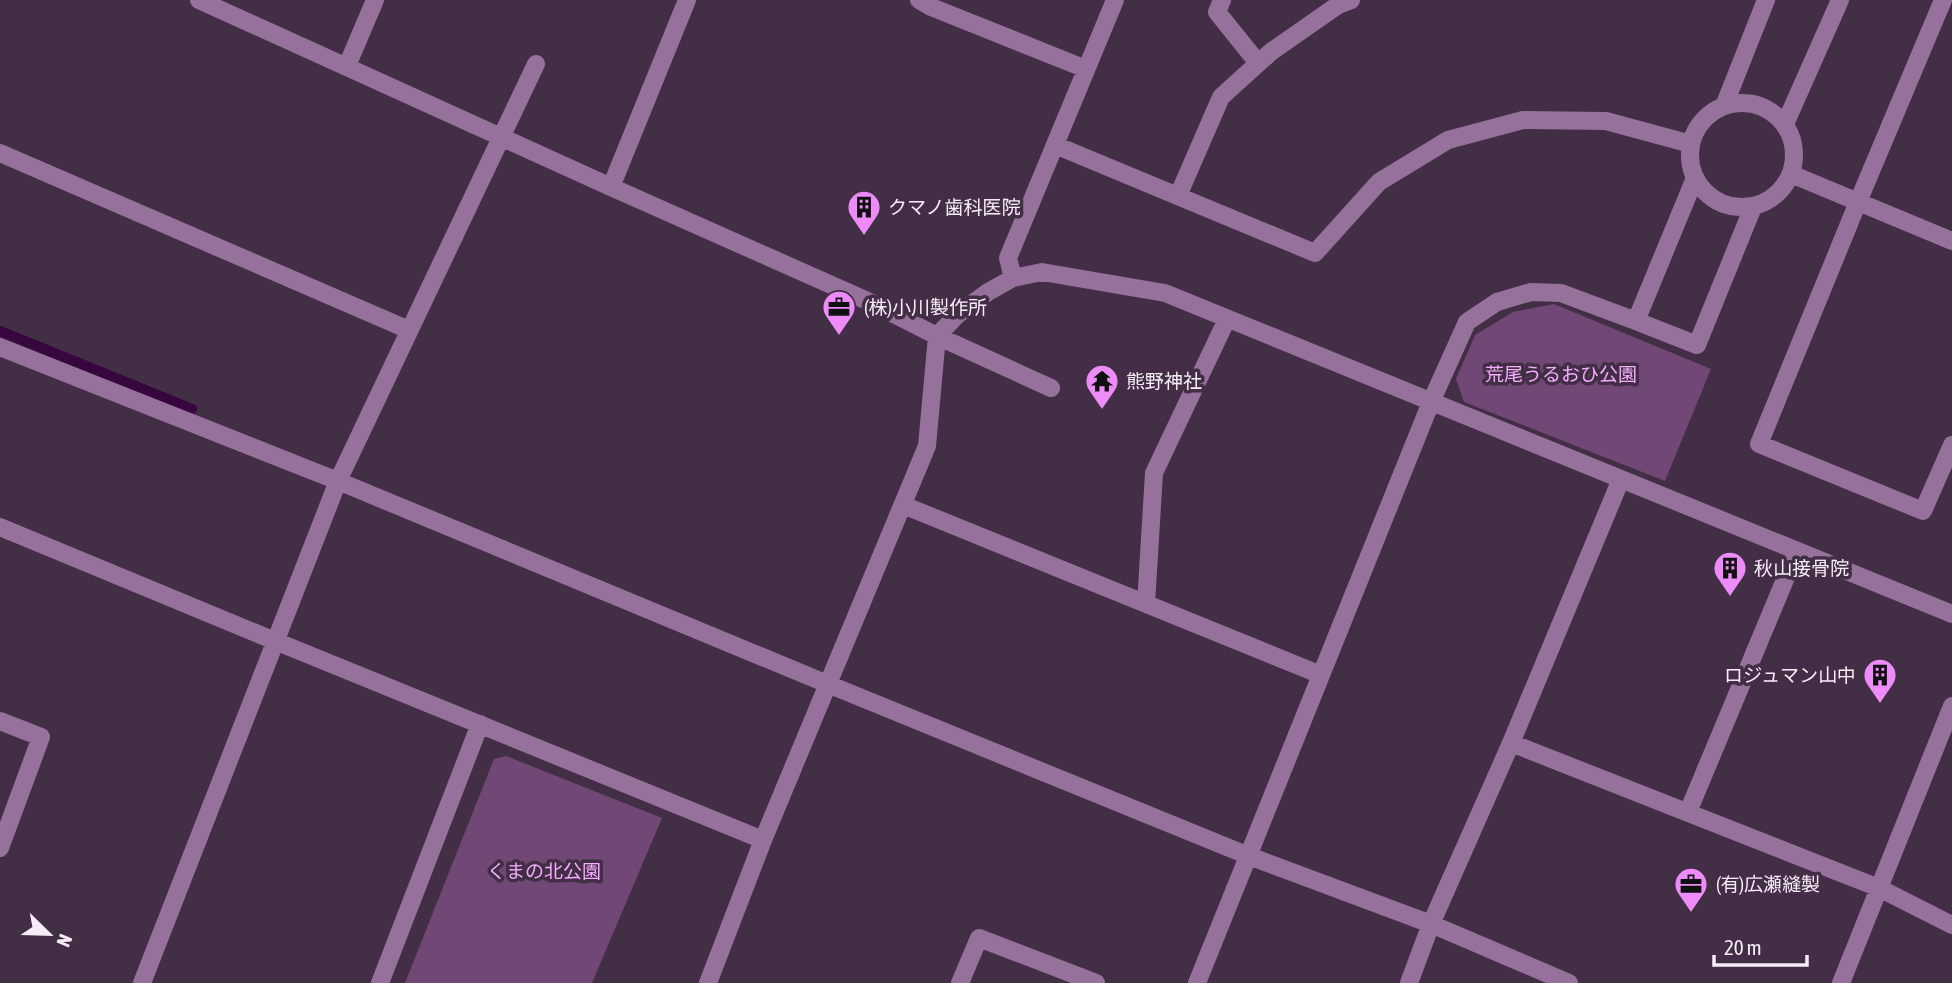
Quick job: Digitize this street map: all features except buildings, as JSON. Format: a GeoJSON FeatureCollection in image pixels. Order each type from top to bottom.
{"type":"FeatureCollection","features":[{"type":"Feature","properties":{"kind":"street"},"geometry":{"type":"LineString","coordinates":[[199,0],[872,303],[1051,388]]}},
{"type":"Feature","properties":{"kind":"street"},"geometry":{"type":"LineString","coordinates":[[346,66],[375,0]]}},
{"type":"Feature","properties":{"kind":"street"},"geometry":{"type":"LineString","coordinates":[[611,187],[687,0]]}},
{"type":"Feature","properties":{"kind":"street"},"geometry":{"type":"LineString","coordinates":[[919,0],[1086,69]]}},
{"type":"Feature","properties":{"kind":"street"},"geometry":{"type":"LineString","coordinates":[[1013,278],[1009,258],[1115,0]]}},
{"type":"Feature","properties":{"kind":"street"},"geometry":{"type":"LineString","coordinates":[[1222,0],[1217,12],[1258,63]]}},
{"type":"Feature","properties":{"kind":"street"},"geometry":{"type":"LineString","coordinates":[[1178,196],[1221,97],[1272,51],[1338,5],[1351,0]]}},
{"type":"Feature","properties":{"kind":"street"},"geometry":{"type":"LineString","coordinates":[[1724,106],[1765,0]]}},
{"type":"Feature","properties":{"kind":"street"},"geometry":{"type":"LineString","coordinates":[[1785,124],[1840,0]]}},
{"type":"Feature","properties":{"kind":"street"},"geometry":{"type":"LineString","coordinates":[[1943,0],[1759,444],[1923,511],[1952,445]]}},
{"type":"Feature","properties":{"kind":"street"},"geometry":{"type":"LineString","coordinates":[[142,983],[338,481],[536,64]]}},
{"type":"Feature","properties":{"kind":"street"},"geometry":{"type":"LineString","coordinates":[[1740,103],[1758,105],[1773,112],[1785,124],[1793,140],[1795,157],[1791,174],[1782,189],[1769,200],[1753,207],[1736,208],[1719,202],[1705,192],[1695,178],[1690,161],[1691,144],[1698,128],[1709,115],[1724,106],[1740,103]]}},
{"type":"Feature","properties":{"kind":"street"},"geometry":{"type":"LineString","coordinates":[[1055,145],[1315,253],[1379,181],[1448,140],[1523,120],[1578,120],[1605,121],[1691,144]]}},
{"type":"Feature","properties":{"kind":"street"},"geometry":{"type":"LineString","coordinates":[[0,153],[409,330]]}},
{"type":"Feature","properties":{"kind":"street"},"geometry":{"type":"LineString","coordinates":[[1791,174],[1952,241]]}},
{"type":"Feature","properties":{"kind":"street"},"geometry":{"type":"LineString","coordinates":[[1636,321],[1695,178]]}},
{"type":"Feature","properties":{"kind":"street"},"geometry":{"type":"LineString","coordinates":[[1197,983],[1431,402],[1467,322],[1497,302],[1531,292],[1561,293],[1696,345],[1753,207]]}},
{"type":"Feature","properties":{"kind":"street"},"geometry":{"type":"LineString","coordinates":[[708,983],[764,840],[928,446],[937,336],[957,315],[988,292],[1013,278],[1042,272],[1165,293],[1952,614]]}},
{"type":"Feature","properties":{"kind":"street"},"geometry":{"type":"LineString","coordinates":[[1146,604],[1154,473],[1227,318]]}},
{"type":"Feature","properties":{"kind":"street"},"geometry":{"type":"LineString","coordinates":[[0,347],[338,481],[1249,856],[1431,924],[1569,983]]}},
{"type":"Feature","properties":{"kind":"street"},"geometry":{"type":"LineString","coordinates":[[1409,983],[1431,924],[1511,743],[1621,479]]}},
{"type":"Feature","properties":{"kind":"street"},"geometry":{"type":"LineString","coordinates":[[903,505],[1321,675]]}},
{"type":"Feature","properties":{"kind":"street"},"geometry":{"type":"LineString","coordinates":[[0,527],[764,840]]}},
{"type":"Feature","properties":{"kind":"street"},"geometry":{"type":"LineString","coordinates":[[1688,812],[1797,551]]}},
{"type":"Feature","properties":{"kind":"street"},"geometry":{"type":"LineString","coordinates":[[1841,983],[1952,706]]}},
{"type":"Feature","properties":{"kind":"street"},"geometry":{"type":"LineString","coordinates":[[0,721],[41,737],[0,848]]}},
{"type":"Feature","properties":{"kind":"street"},"geometry":{"type":"LineString","coordinates":[[380,983],[480,724]]}},
{"type":"Feature","properties":{"kind":"street"},"geometry":{"type":"LineString","coordinates":[[1511,743],[1879,888],[1952,925]]}},
{"type":"Feature","properties":{"kind":"street"},"geometry":{"type":"LineString","coordinates":[[960,983],[979,937],[1096,983]]}},
{"type":"Feature","properties":{"kind":"green space","name":"荒尾うるおひ公園"},"geometry":{"type":"Polygon","coordinates":[[[1554,304],[1711,369],[1665,481],[1464,402],[1456,379],[1475,335],[1513,312],[1554,304]]]}},
{"type":"Feature","properties":{"kind":"green space","name":"くまの北公園"},"geometry":{"type":"Polygon","coordinates":[[[506,756],[662,818],[592,983],[405,983],[494,759],[506,756]]]}},
{"type":"Feature","properties":{"kind":"waterway"},"geometry":{"type":"LineString","coordinates":[[0,331],[192,409]]}},
{"type":"Feature","properties":{"kind":"place","name":"クマノ歯科医院"},"geometry":{"type":"Point","coordinates":[864,237]}},
{"type":"Feature","properties":{"kind":"place","name":"(株)小川製作所"},"geometry":{"type":"Point","coordinates":[839,337]}},
{"type":"Feature","properties":{"kind":"place","name":"熊野神社"},"geometry":{"type":"Point","coordinates":[1102,411]}},
{"type":"Feature","properties":{"kind":"place","name":"秋山接骨院"},"geometry":{"type":"Point","coordinates":[1730,598]}},
{"type":"Feature","properties":{"kind":"place","name":"ロジュマン山中"},"geometry":{"type":"Point","coordinates":[1880,705]}},
{"type":"Feature","properties":{"kind":"place","name":"(有)広瀬縫製"},"geometry":{"type":"Point","coordinates":[1691,914]}}]}
